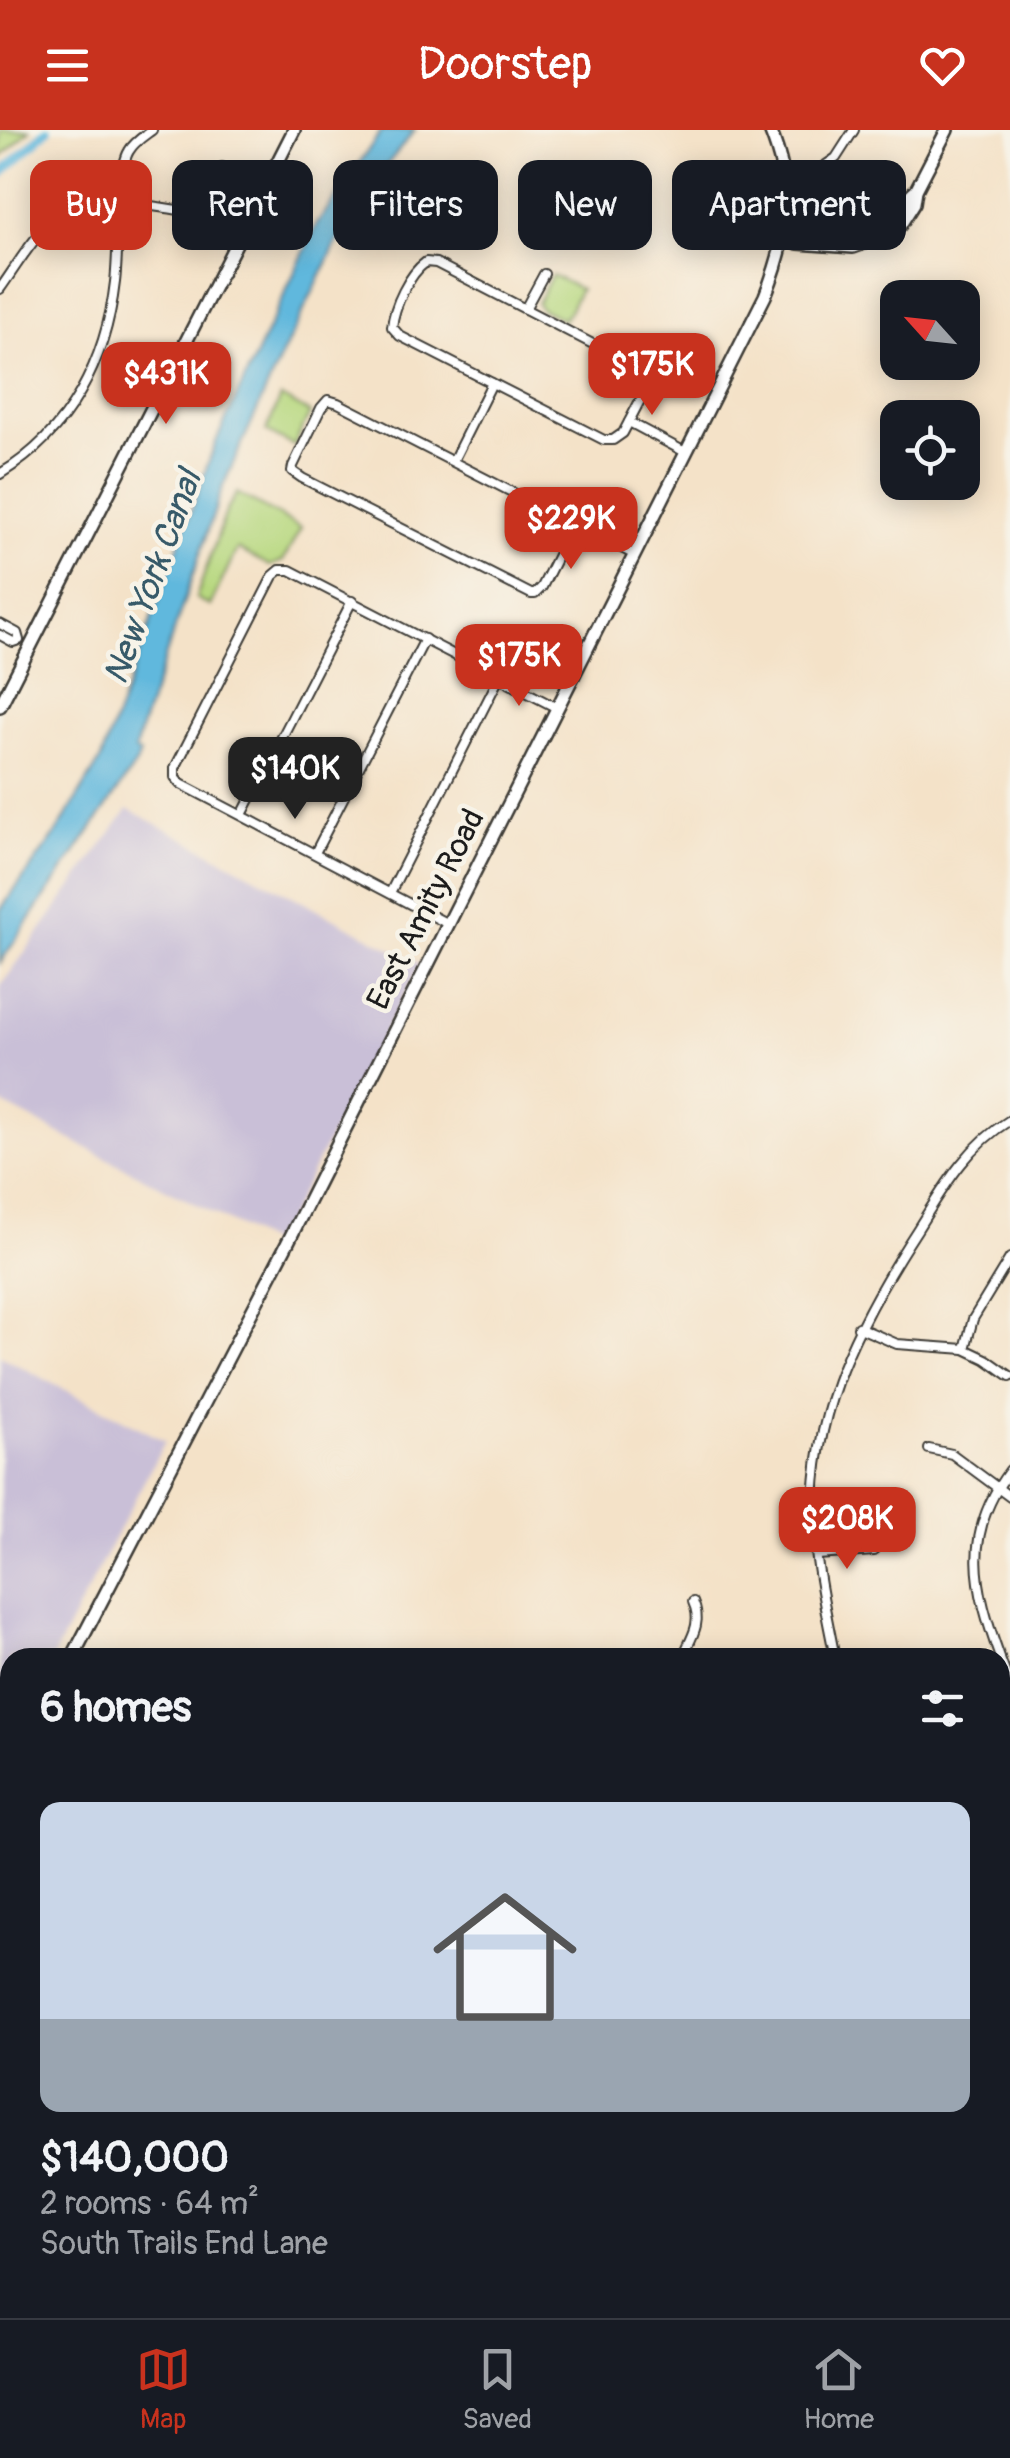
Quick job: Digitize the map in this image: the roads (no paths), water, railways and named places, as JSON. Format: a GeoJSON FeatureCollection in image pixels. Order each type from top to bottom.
{"type":"FeatureCollection","features":[{"type":"Feature","properties":{"kind":"street"},"geometry":{"type":"LineString","coordinates":[[126,160],[127,154],[152,130]]}},
{"type":"Feature","properties":{"kind":"street"},"geometry":{"type":"LineString","coordinates":[[279,160],[294,130]]}},
{"type":"Feature","properties":{"kind":"street","name":"East Amity Road"},"geometry":{"type":"LineString","coordinates":[[770,130],[780,160]]}},
{"type":"Feature","properties":{"kind":"street"},"geometry":{"type":"LineString","coordinates":[[834,160],[854,130]]}},
{"type":"Feature","properties":{"kind":"street"},"geometry":{"type":"LineString","coordinates":[[906,216],[947,130]]}},
{"type":"Feature","properties":{"kind":"street"},"geometry":{"type":"LineString","coordinates":[[0,288],[30,249]]}},
{"type":"Feature","properties":{"kind":"street"},"geometry":{"type":"LineString","coordinates":[[0,474],[39,445],[82,392],[110,322],[117,250]]}},
{"type":"Feature","properties":{"kind":"street"},"geometry":{"type":"LineString","coordinates":[[0,706],[25,643],[233,250]]}},
{"type":"Feature","properties":{"kind":"street","name":"East Amity Road"},"geometry":{"type":"LineString","coordinates":[[77,1648],[159,1496],[687,453],[765,296],[780,250]]}},
{"type":"Feature","properties":{"kind":"street"},"geometry":{"type":"LineString","coordinates":[[426,262],[436,263],[526,309],[640,367],[646,374],[647,386],[623,433],[613,440],[604,440],[400,336],[392,326],[393,316],[417,269],[426,262]]}},
{"type":"Feature","properties":{"kind":"street"},"geometry":{"type":"LineString","coordinates":[[526,309],[544,274]]}},
{"type":"Feature","properties":{"kind":"street"},"geometry":{"type":"LineString","coordinates":[[452,461],[492,384]]}},
{"type":"Feature","properties":{"kind":"street"},"geometry":{"type":"LineString","coordinates":[[574,523],[535,594],[292,470],[328,400],[452,461],[574,523],[635,555]]}},
{"type":"Feature","properties":{"kind":"street"},"geometry":{"type":"LineString","coordinates":[[629,422],[687,453]]}},
{"type":"Feature","properties":{"kind":"street"},"geometry":{"type":"LineString","coordinates":[[448,924],[181,784],[174,768],[273,576],[280,570],[290,570],[557,708]]}},
{"type":"Feature","properties":{"kind":"street"},"geometry":{"type":"LineString","coordinates":[[242,815],[352,602]]}},
{"type":"Feature","properties":{"kind":"street"},"geometry":{"type":"LineString","coordinates":[[0,624],[17,633],[25,643]]}},
{"type":"Feature","properties":{"kind":"street"},"geometry":{"type":"LineString","coordinates":[[0,635],[25,643]]}},
{"type":"Feature","properties":{"kind":"street"},"geometry":{"type":"LineString","coordinates":[[314,853],[425,639]]}},
{"type":"Feature","properties":{"kind":"street"},"geometry":{"type":"LineString","coordinates":[[390,893],[499,678]]}},
{"type":"Feature","properties":{"kind":"street"},"geometry":{"type":"LineString","coordinates":[[833,1648],[817,1556],[816,1480],[837,1380],[858,1328],[960,1163],[976,1144],[1010,1120]]}},
{"type":"Feature","properties":{"kind":"street"},"geometry":{"type":"LineString","coordinates":[[964,1349],[973,1319],[1009,1261]]}},
{"type":"Feature","properties":{"kind":"street"},"geometry":{"type":"LineString","coordinates":[[858,1328],[897,1344],[964,1349],[986,1358],[1010,1376]]}},
{"type":"Feature","properties":{"kind":"street"},"geometry":{"type":"LineString","coordinates":[[929,1449],[952,1454],[1010,1497]]}},
{"type":"Feature","properties":{"kind":"street"},"geometry":{"type":"LineString","coordinates":[[996,1648],[989,1627],[976,1546],[986,1504],[1010,1470]]}},
{"type":"Feature","properties":{"kind":"street"},"geometry":{"type":"LineString","coordinates":[[817,1556],[874,1551]]}},
{"type":"Feature","properties":{"kind":"street"},"geometry":{"type":"LineString","coordinates":[[687,1648],[698,1625],[699,1615],[693,1602]]}},
{"type":"Feature","properties":{"kind":"water"},"geometry":{"type":"Polygon","coordinates":[[[382,130],[415,130],[391,160],[361,160],[382,130]]]}},
{"type":"Feature","properties":{"kind":"water"},"geometry":{"type":"Polygon","coordinates":[[[333,201],[333,250],[223,486],[142,725],[136,764],[0,963],[0,910],[55,835],[101,759],[217,439],[305,250],[313,250],[317,224],[333,201]]]}},
{"type":"Feature","properties":{"kind":"waterway"},"geometry":{"type":"LineString","coordinates":[[0,175],[47,130]]}},
{"type":"Feature","properties":{"kind":"water label","name":"New York Canal"},"geometry":{"type":"Point","coordinates":[152,577]}}]}
